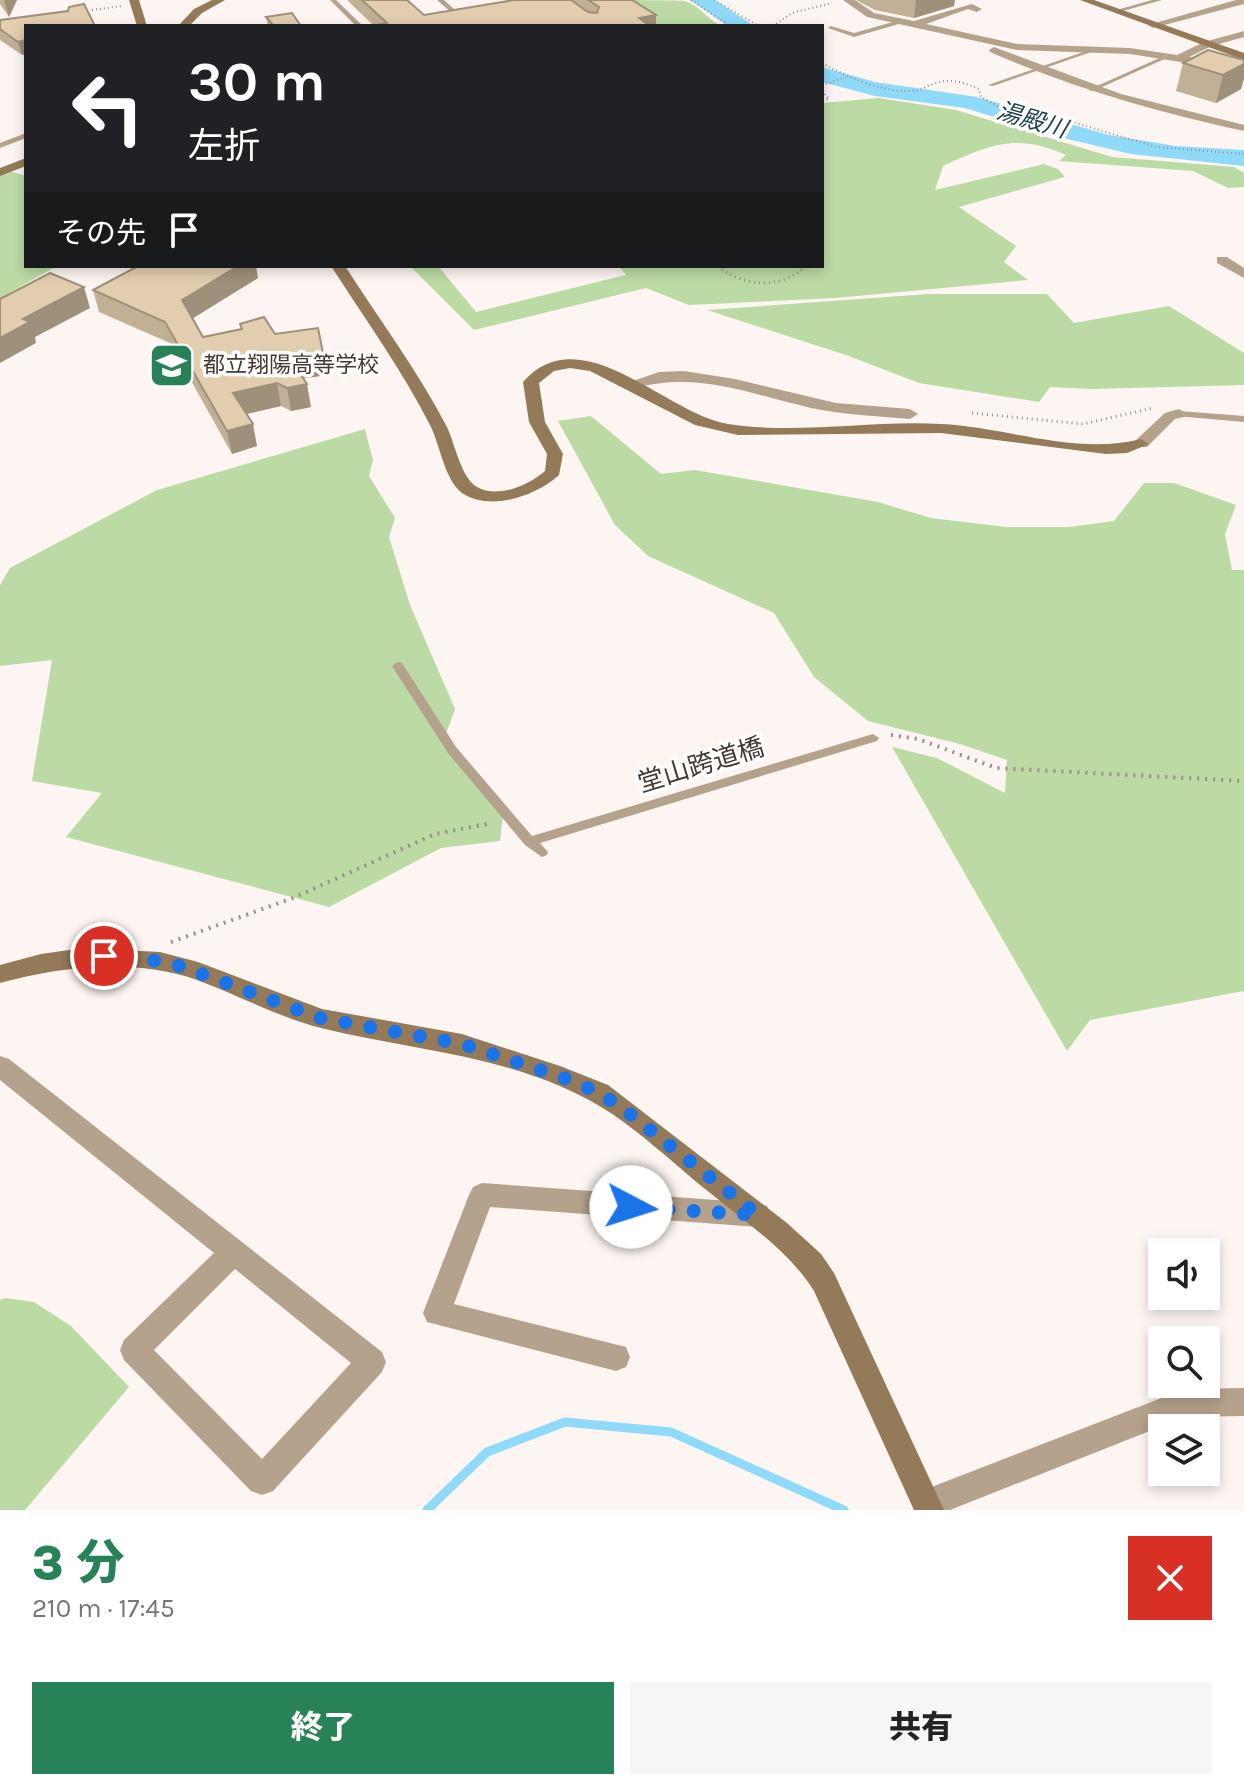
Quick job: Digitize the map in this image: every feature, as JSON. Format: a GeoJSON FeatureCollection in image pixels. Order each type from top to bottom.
{"type":"FeatureCollection","features":[{"type":"Feature","properties":{"kind":"street"},"geometry":{"type":"LineString","coordinates":[[134,0],[141,24]]}},
{"type":"Feature","properties":{"kind":"street"},"geometry":{"type":"LineString","coordinates":[[183,24],[198,11],[220,0]]}},
{"type":"Feature","properties":{"kind":"street"},"geometry":{"type":"LineString","coordinates":[[1085,0],[1244,57]]}},
{"type":"Feature","properties":{"kind":"street"},"geometry":{"type":"LineString","coordinates":[[849,1],[871,15],[1032,49],[1130,51],[1244,69]]}},
{"type":"Feature","properties":{"kind":"street"},"geometry":{"type":"LineString","coordinates":[[1153,25],[1244,1]]}},
{"type":"Feature","properties":{"kind":"street"},"geometry":{"type":"LineString","coordinates":[[913,25],[968,6],[977,9]]}},
{"type":"Feature","properties":{"kind":"street"},"geometry":{"type":"LineString","coordinates":[[181,24],[182,12]]}},
{"type":"Feature","properties":{"kind":"street"},"geometry":{"type":"LineString","coordinates":[[1171,58],[1244,34]]}},
{"type":"Feature","properties":{"kind":"street"},"geometry":{"type":"LineString","coordinates":[[969,37],[1091,90],[1135,104],[1244,128]]}},
{"type":"Feature","properties":{"kind":"street"},"geometry":{"type":"LineString","coordinates":[[0,172],[24,163]]}},
{"type":"Feature","properties":{"kind":"street"},"geometry":{"type":"LineString","coordinates":[[1222,260],[1244,274]]}},
{"type":"Feature","properties":{"kind":"street"},"geometry":{"type":"LineString","coordinates":[[339,268],[429,410],[449,446],[461,480],[467,489],[481,495],[499,495],[533,486],[553,472],[557,464],[555,454],[537,422],[531,382],[537,374],[569,365],[614,373],[635,383],[685,417],[731,430],[762,433],[958,430],[1108,450],[1134,448],[1170,416],[1179,414]]}},
{"type":"Feature","properties":{"kind":"street"},"geometry":{"type":"LineString","coordinates":[[635,383],[658,376],[692,377],[836,408],[882,411],[895,403],[914,410]]}},
{"type":"Feature","properties":{"kind":"street"},"geometry":{"type":"LineString","coordinates":[[882,411],[887,429]]}},
{"type":"Feature","properties":{"kind":"street"},"geometry":{"type":"LineString","coordinates":[[0,974],[41,963],[83,957],[140,959],[198,971],[320,1018],[462,1044],[560,1076],[617,1104],[803,1253],[824,1282],[928,1507],[1185,1403],[1244,1402]]}},
{"type":"Feature","properties":{"kind":"street"},"geometry":{"type":"LineString","coordinates":[[0,1066],[234,1252],[372,1362],[262,1480],[134,1350],[234,1252]]}},
{"type":"Feature","properties":{"kind":"street"},"geometry":{"type":"LineString","coordinates":[[616,1357],[437,1313],[482,1195],[758,1215]]}},
{"type":"Feature","properties":{"kind":"lane"},"geometry":{"type":"LineString","coordinates":[[333,0],[358,24]]}},
{"type":"Feature","properties":{"kind":"lane"},"geometry":{"type":"LineString","coordinates":[[440,0],[463,20]]}},
{"type":"Feature","properties":{"kind":"lane"},"geometry":{"type":"LineString","coordinates":[[1116,11],[1159,0]]}},
{"type":"Feature","properties":{"kind":"lane"},"geometry":{"type":"LineString","coordinates":[[451,22],[477,17]]}},
{"type":"Feature","properties":{"kind":"lane"},"geometry":{"type":"LineString","coordinates":[[831,28],[854,35],[900,22]]}},
{"type":"Feature","properties":{"kind":"lane"},"geometry":{"type":"LineString","coordinates":[[991,85],[1091,51]]}},
{"type":"Feature","properties":{"kind":"lane"},"geometry":{"type":"LineString","coordinates":[[1091,90],[1171,58]]}},
{"type":"Feature","properties":{"kind":"lane"},"geometry":{"type":"LineString","coordinates":[[0,146],[24,136]]}},
{"type":"Feature","properties":{"kind":"lane"},"geometry":{"type":"LineString","coordinates":[[1179,414],[1244,419]]}},
{"type":"Feature","properties":{"kind":"lane"},"geometry":{"type":"LineString","coordinates":[[398,666],[452,750],[510,821]]}},
{"type":"Feature","properties":{"kind":"lane","name":"堂山跨道橋"},"geometry":{"type":"LineString","coordinates":[[510,821],[538,844],[873,738]]}},
{"type":"Feature","properties":{"kind":"path"},"geometry":{"type":"LineString","coordinates":[[691,0],[727,24]]}},
{"type":"Feature","properties":{"kind":"path"},"geometry":{"type":"LineString","coordinates":[[714,0],[756,24]]}},
{"type":"Feature","properties":{"kind":"path"},"geometry":{"type":"LineString","coordinates":[[775,24],[816,5],[849,1]]}},
{"type":"Feature","properties":{"kind":"path"},"geometry":{"type":"LineString","coordinates":[[824,64],[877,85],[914,91],[942,80],[957,81],[977,88],[981,97],[1003,109],[1036,111],[1156,147],[1244,154]]}},
{"type":"Feature","properties":{"kind":"path"},"geometry":{"type":"LineString","coordinates":[[824,84],[848,76]]}},
{"type":"Feature","properties":{"kind":"path"},"geometry":{"type":"LineString","coordinates":[[721,268],[734,277],[762,282],[792,277],[803,268]]}},
{"type":"Feature","properties":{"kind":"path"},"geometry":{"type":"LineString","coordinates":[[969,413],[1083,424],[1149,408],[1179,414]]}},
{"type":"Feature","properties":{"kind":"path"},"geometry":{"type":"LineString","coordinates":[[873,738],[899,735],[921,739],[980,764],[1035,770],[1244,781]]}},
{"type":"Feature","properties":{"kind":"path"},"geometry":{"type":"LineString","coordinates":[[140,959],[163,945],[293,898],[435,834],[510,821]]}},
{"type":"Feature","properties":{"kind":"green space"},"geometry":{"type":"Polygon","coordinates":[[[600,0],[685,1],[718,24],[649,24],[600,0]]]}},
{"type":"Feature","properties":{"kind":"green space"},"geometry":{"type":"Polygon","coordinates":[[[879,98],[956,110],[1112,157],[1234,167],[1244,173],[1244,187],[1228,188],[1193,171],[1059,161],[1066,155],[1032,144],[1018,143],[990,147],[943,166],[935,190],[1044,164],[1058,169],[1065,177],[959,207],[1016,246],[1004,262],[1028,280],[835,298],[689,305],[646,288],[474,330],[412,268],[440,268],[476,312],[626,275],[621,268],[824,268],[824,103],[879,98]]]}},
{"type":"Feature","properties":{"kind":"green space"},"geometry":{"type":"Polygon","coordinates":[[[0,168],[24,175],[24,268],[53,268],[0,298],[0,168]]]}},
{"type":"Feature","properties":{"kind":"green space"},"geometry":{"type":"Polygon","coordinates":[[[929,294],[1047,294],[1074,323],[1169,306],[1244,353],[1244,385],[1091,389],[1050,387],[1039,402],[919,383],[846,355],[707,310],[929,294]]]}},
{"type":"Feature","properties":{"kind":"green space"},"geometry":{"type":"Polygon","coordinates":[[[591,416],[661,474],[695,470],[878,502],[931,518],[1006,527],[1069,527],[1114,521],[1144,483],[1174,483],[1236,505],[1225,534],[1232,570],[1244,570],[1244,991],[1090,1020],[1067,1051],[892,747],[937,758],[1005,793],[1007,760],[960,744],[868,721],[814,677],[774,613],[648,556],[615,525],[558,421],[591,416]]]}},
{"type":"Feature","properties":{"kind":"green space"},"geometry":{"type":"Polygon","coordinates":[[[365,429],[373,460],[369,476],[395,518],[389,537],[410,605],[455,709],[445,737],[504,806],[500,841],[441,848],[329,907],[66,837],[102,793],[32,781],[52,660],[0,666],[0,585],[10,568],[157,490],[365,429]]]}},
{"type":"Feature","properties":{"kind":"green space"},"geometry":{"type":"Polygon","coordinates":[[[0,1300],[34,1302],[71,1326],[129,1387],[25,1510],[0,1510],[0,1300]]]}},
{"type":"Feature","properties":{"kind":"building"},"geometry":{"type":"Polygon","coordinates":[[[362,0],[407,0],[424,15],[514,0],[571,0],[588,12],[597,13],[599,7],[588,0],[632,0],[656,15],[639,18],[647,24],[382,24],[387,23],[362,0]]]}},
{"type":"Feature","properties":{"kind":"building"},"geometry":{"type":"Polygon","coordinates":[[[84,4],[94,24],[24,24],[24,40],[18,42],[0,29],[0,20],[68,11],[69,7],[84,4]]]}},
{"type":"Feature","properties":{"kind":"building"},"geometry":{"type":"Polygon","coordinates":[[[292,13],[300,24],[272,24],[266,17],[292,13]]]}},
{"type":"Feature","properties":{"kind":"building"},"geometry":{"type":"Polygon","coordinates":[[[1208,50],[1244,60],[1244,64],[1223,75],[1183,63],[1208,50]]]}},
{"type":"Feature","properties":{"kind":"building"},"geometry":{"type":"Polygon","coordinates":[[[134,268],[235,268],[182,300],[203,337],[242,329],[240,324],[264,317],[275,334],[318,328],[323,353],[290,358],[307,384],[287,388],[277,383],[233,393],[253,424],[227,431],[165,322],[93,290],[134,268]]]}},
{"type":"Feature","properties":{"kind":"building"},"geometry":{"type":"Polygon","coordinates":[[[50,273],[84,287],[23,319],[30,322],[0,338],[0,299],[50,273]]]}},
{"type":"Feature","properties":{"kind":"waterway","name":"湯殿川"},"geometry":{"type":"LineString","coordinates":[[700,0],[740,24]]}},
{"type":"Feature","properties":{"kind":"waterway","name":"湯殿川"},"geometry":{"type":"LineString","coordinates":[[824,75],[857,86],[977,104],[1109,142],[1176,153],[1244,158]]}},
{"type":"Feature","properties":{"kind":"waterway"},"geometry":{"type":"LineString","coordinates":[[427,1510],[487,1452],[565,1422],[671,1432],[844,1510]]}},
{"type":"Feature","properties":{"kind":"place","name":"都立翔陽高等学校"},"geometry":{"type":"Point","coordinates":[172,365]}},
{"type":"Feature","properties":{"kind":"route"},"geometry":{"type":"LineString","coordinates":[[104,956],[180,966],[320,1018],[462,1044],[560,1076],[617,1104],[758,1215],[631,1207]]}}]}
